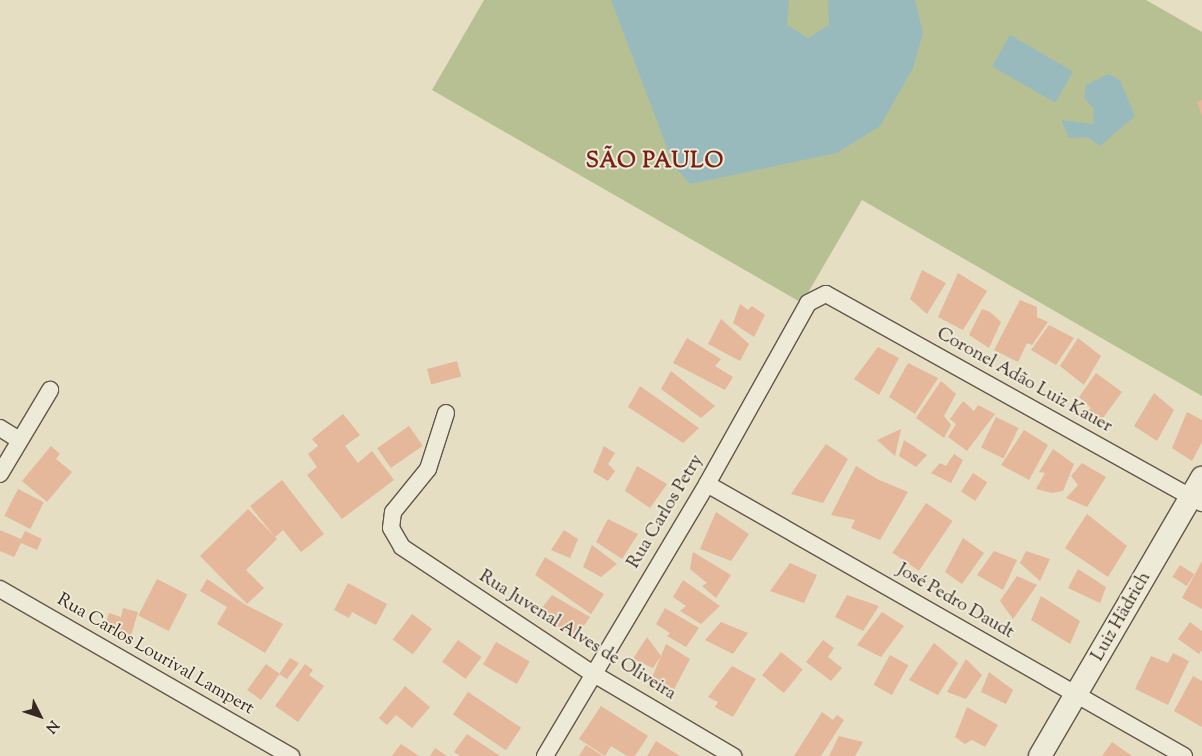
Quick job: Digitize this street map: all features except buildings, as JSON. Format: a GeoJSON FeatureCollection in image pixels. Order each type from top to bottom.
{"type":"FeatureCollection","features":[{"type":"Feature","properties":{"kind":"street","name":"Rua Carlos Petry"},"geometry":{"type":"LineString","coordinates":[[545,756],[706,484],[808,303],[826,294]]}},
{"type":"Feature","properties":{"kind":"street","name":"Coronel Adão Luiz Kauer"},"geometry":{"type":"LineString","coordinates":[[826,294],[1198,492]]}},
{"type":"Feature","properties":{"kind":"street"},"geometry":{"type":"LineString","coordinates":[[0,474],[50,390]]}},
{"type":"Feature","properties":{"kind":"street","name":"Rua Juvenal Alves de Oliveira"},"geometry":{"type":"LineString","coordinates":[[446,413],[428,469],[393,512],[391,528],[402,547],[592,674],[733,756]]}},
{"type":"Feature","properties":{"kind":"street"},"geometry":{"type":"LineString","coordinates":[[0,428],[20,440]]}},
{"type":"Feature","properties":{"kind":"street","name":"José Pedro Daudt"},"geometry":{"type":"LineString","coordinates":[[706,484],[1184,756]]}},
{"type":"Feature","properties":{"kind":"street","name":"Luiz Hädrich"},"geometry":{"type":"LineString","coordinates":[[1040,756],[1198,492]]}},
{"type":"Feature","properties":{"kind":"street","name":"Rua Carlos Lourival Lampert"},"geometry":{"type":"LineString","coordinates":[[0,589],[291,756]]}},
{"type":"Feature","properties":{"kind":"green space"},"geometry":{"type":"Polygon","coordinates":[[[484,0],[1146,0],[1202,32],[1202,396],[862,200],[802,303],[432,90],[484,0]]]}},
{"type":"Feature","properties":{"kind":"water"},"geometry":{"type":"Polygon","coordinates":[[[611,0],[789,0],[787,25],[808,38],[829,25],[828,0],[915,0],[923,33],[913,68],[880,126],[837,153],[690,184],[674,166],[611,0]]]}},
{"type":"Feature","properties":{"kind":"water"},"geometry":{"type":"Polygon","coordinates":[[[1010,35],[1073,71],[1055,103],[992,66],[1010,35]]]}},
{"type":"Feature","properties":{"kind":"water"},"geometry":{"type":"Polygon","coordinates":[[[1108,74],[1120,80],[1135,116],[1100,146],[1087,137],[1069,138],[1061,120],[1093,124],[1094,109],[1084,98],[1086,85],[1108,74]]]}},
{"type":"Feature","properties":{"kind":"district","name":"SÃO PAULO"},"geometry":{"type":"Point","coordinates":[655,163]}}]}
